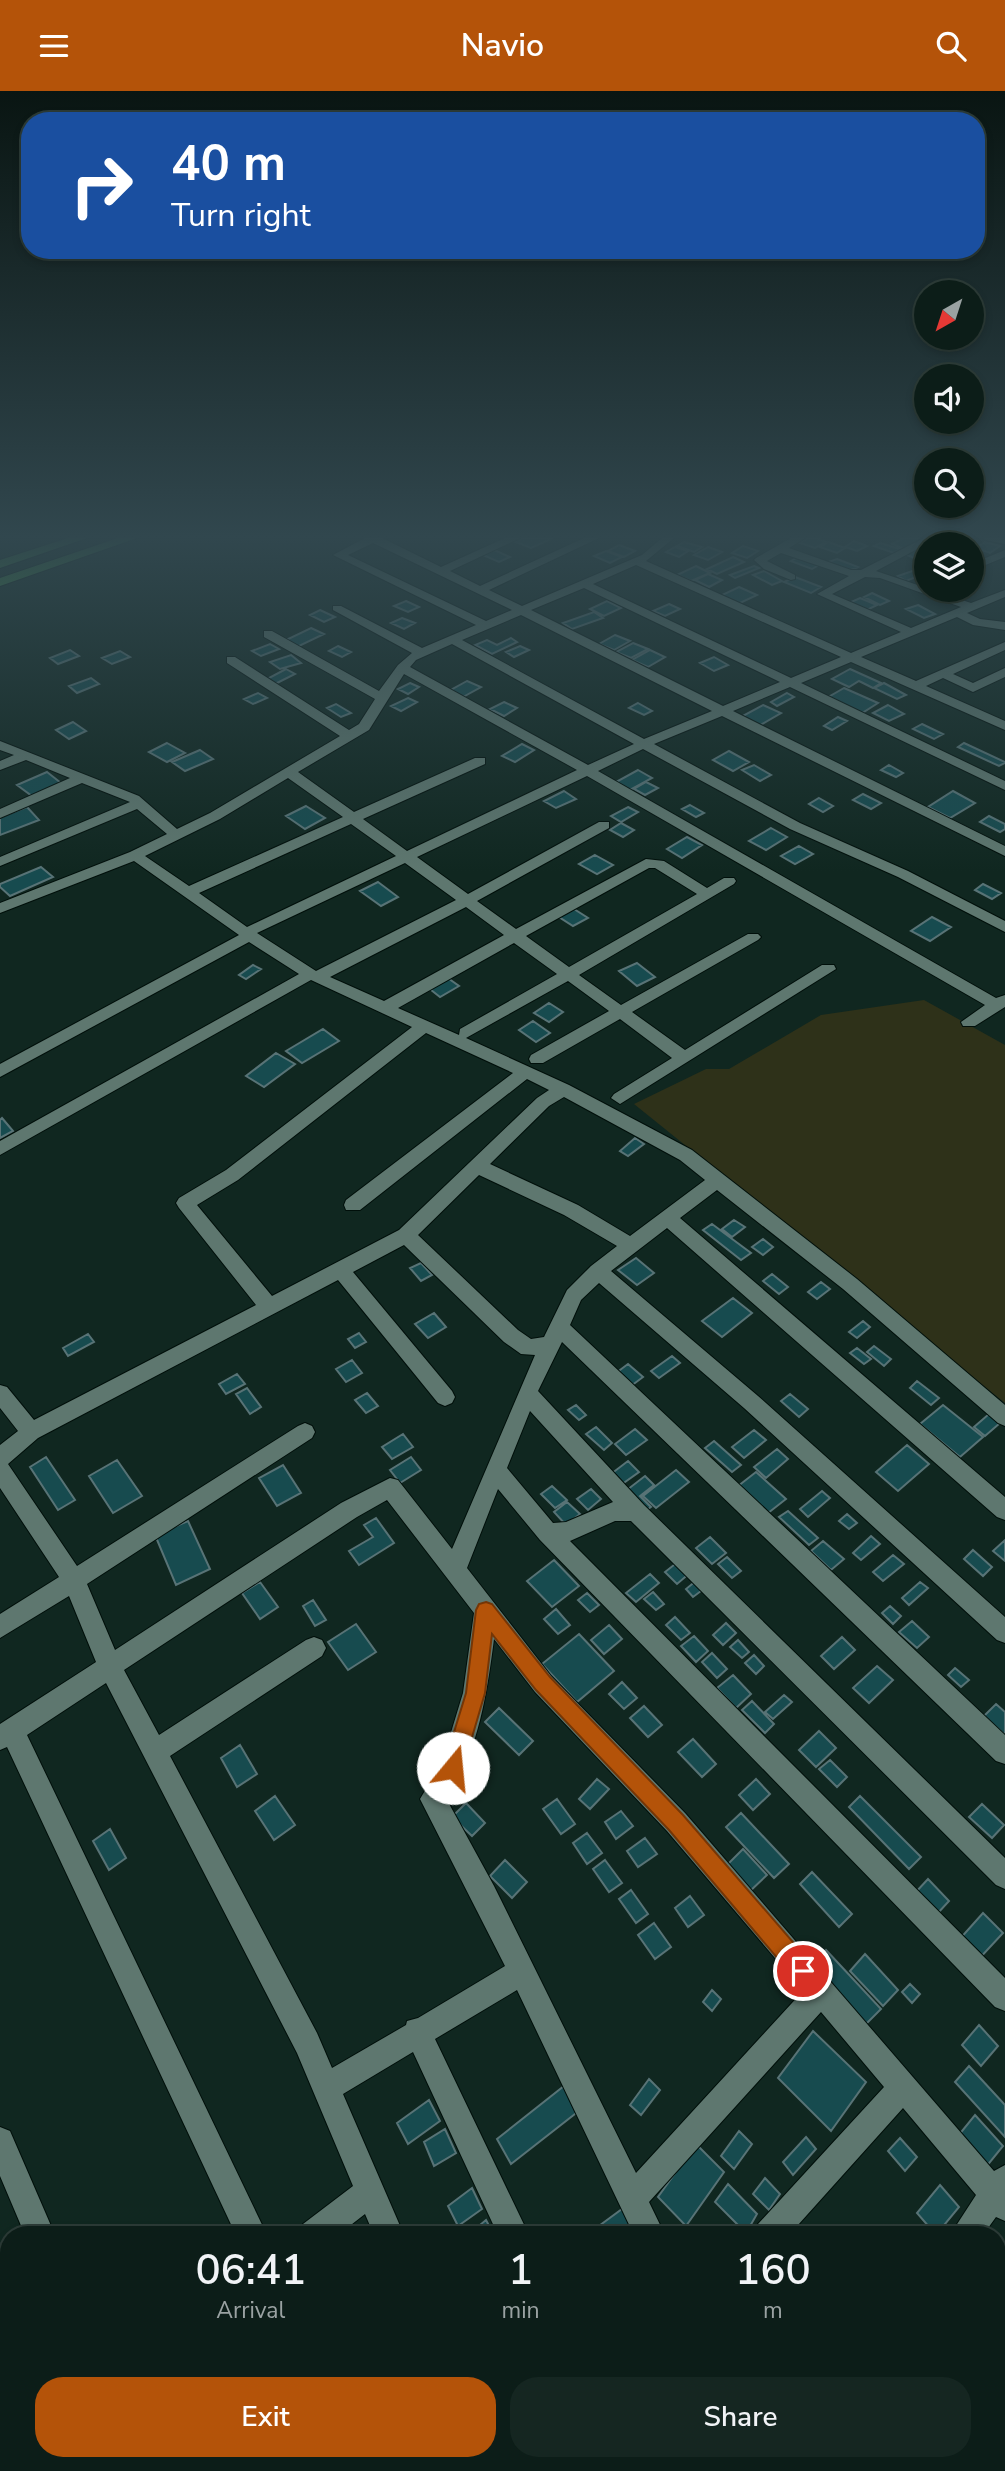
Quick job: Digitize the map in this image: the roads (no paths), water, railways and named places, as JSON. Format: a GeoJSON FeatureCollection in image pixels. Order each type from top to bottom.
{"type":"FeatureCollection","features":[{"type":"Feature","properties":{"kind":"street"},"geometry":{"type":"LineString","coordinates":[[295,649],[382,698]]}},
{"type":"Feature","properties":{"kind":"street"},"geometry":{"type":"LineString","coordinates":[[414,649],[421,653]]}},
{"type":"Feature","properties":{"kind":"street"},"geometry":{"type":"LineString","coordinates":[[0,908],[135,855],[215,816],[364,727],[402,668],[412,657],[429,649]]}},
{"type":"Feature","properties":{"kind":"street"},"geometry":{"type":"LineString","coordinates":[[469,649],[641,745],[795,826],[903,874],[1005,927]]}},
{"type":"Feature","properties":{"kind":"street"},"geometry":{"type":"LineString","coordinates":[[599,649],[1005,852]]}},
{"type":"Feature","properties":{"kind":"street"},"geometry":{"type":"LineString","coordinates":[[718,649],[1005,786]]}},
{"type":"Feature","properties":{"kind":"street"},"geometry":{"type":"LineString","coordinates":[[833,649],[1005,726]]}},
{"type":"Feature","properties":{"kind":"street"},"geometry":{"type":"LineString","coordinates":[[0,1071],[248,934],[407,856],[641,745],[870,649]]}},
{"type":"Feature","properties":{"kind":"street"},"geometry":{"type":"LineString","coordinates":[[916,686],[998,649]]}},
{"type":"Feature","properties":{"kind":"street"},"geometry":{"type":"LineString","coordinates":[[231,660],[349,736]]}},
{"type":"Feature","properties":{"kind":"street"},"geometry":{"type":"LineString","coordinates":[[402,668],[1001,1002],[970,1022]]}},
{"type":"Feature","properties":{"kind":"street"},"geometry":{"type":"LineString","coordinates":[[944,674],[973,688],[1005,672]]}},
{"type":"Feature","properties":{"kind":"street"},"geometry":{"type":"LineString","coordinates":[[0,745],[106,786],[140,803],[176,835]]}},
{"type":"Feature","properties":{"kind":"street"},"geometry":{"type":"LineString","coordinates":[[0,767],[26,755]]}},
{"type":"Feature","properties":{"kind":"street"},"geometry":{"type":"LineString","coordinates":[[188,892],[480,761]]}},
{"type":"Feature","properties":{"kind":"street"},"geometry":{"type":"LineString","coordinates":[[289,772],[684,1058]]}},
{"type":"Feature","properties":{"kind":"street"},"geometry":{"type":"LineString","coordinates":[[0,814],[82,778]]}},
{"type":"Feature","properties":{"kind":"street"},"geometry":{"type":"LineString","coordinates":[[0,862],[140,803]]}},
{"type":"Feature","properties":{"kind":"street"},"geometry":{"type":"LineString","coordinates":[[0,1149],[314,975],[468,900],[604,825]]}},
{"type":"Feature","properties":{"kind":"street"},"geometry":{"type":"LineString","coordinates":[[135,855],[248,934],[314,975],[424,1026],[531,1065],[563,1089],[686,1155],[850,1284],[1005,1417]]}},
{"type":"Feature","properties":{"kind":"street"},"geometry":{"type":"LineString","coordinates":[[385,1008],[646,863],[659,865],[670,871],[703,890],[704,896]]}},
{"type":"Feature","properties":{"kind":"street"},"geometry":{"type":"LineString","coordinates":[[466,1033],[729,881]]}},
{"type":"Feature","properties":{"kind":"street"},"geometry":{"type":"LineString","coordinates":[[353,1205],[531,1065],[753,937]]}},
{"type":"Feature","properties":{"kind":"street"},"geometry":{"type":"LineString","coordinates":[[620,1098],[828,969]]}},
{"type":"Feature","properties":{"kind":"street"},"geometry":{"type":"LineString","coordinates":[[269,1307],[184,1203],[232,1175],[424,1026]]}},
{"type":"Feature","properties":{"kind":"street"},"geometry":{"type":"LineString","coordinates":[[0,1458],[31,1432],[406,1235],[543,1102],[563,1089]]}},
{"type":"Feature","properties":{"kind":"street"},"geometry":{"type":"LineString","coordinates":[[477,1166],[570,1210],[631,1246]]}},
{"type":"Feature","properties":{"kind":"street"},"geometry":{"type":"LineString","coordinates":[[454,1571],[527,1392],[575,1294],[598,1271],[716,1181]]}},
{"type":"Feature","properties":{"kind":"street"},"geometry":{"type":"LineString","coordinates":[[668,1218],[1005,1510]]}},
{"type":"Feature","properties":{"kind":"street"},"geometry":{"type":"LineString","coordinates":[[406,1235],[510,1336],[528,1348],[555,1336]]}},
{"type":"Feature","properties":{"kind":"street"},"geometry":{"type":"LineString","coordinates":[[340,1269],[444,1397]]}},
{"type":"Feature","properties":{"kind":"street"},"geometry":{"type":"LineString","coordinates":[[598,1271],[751,1402],[1005,1632]]}},
{"type":"Feature","properties":{"kind":"street"},"geometry":{"type":"LineString","coordinates":[[555,1336],[1005,1752]]}},
{"type":"Feature","properties":{"kind":"street"},"geometry":{"type":"LineString","coordinates":[[527,1392],[636,1512],[1005,1876]]}},
{"type":"Feature","properties":{"kind":"street"},"geometry":{"type":"LineString","coordinates":[[0,1393],[31,1432]]}},
{"type":"Feature","properties":{"kind":"street"},"geometry":{"type":"LineString","coordinates":[[0,1627],[305,1432]]}},
{"type":"Feature","properties":{"kind":"street"},"geometry":{"type":"LineString","coordinates":[[0,1470],[74,1581],[110,1667],[307,2043],[385,2226]]}},
{"type":"Feature","properties":{"kind":"street"},"geometry":{"type":"LineString","coordinates":[[496,1470],[548,1533],[1005,1997]]}},
{"type":"Feature","properties":{"kind":"street"},"geometry":{"type":"LineString","coordinates":[[248,2226],[6,1734],[349,1510],[390,1487],[543,1684],[676,1822],[902,2088],[1001,2193],[973,2226]]}},
{"type":"Feature","properties":{"kind":"street"},"geometry":{"type":"LineString","coordinates":[[548,1533],[567,1532],[614,1511],[636,1512]]}},
{"type":"Feature","properties":{"kind":"street"},"geometry":{"type":"LineString","coordinates":[[486,1610],[475,1693],[453,1768],[433,1799],[485,1895],[646,2226]]}},
{"type":"Feature","properties":{"kind":"street"},"geometry":{"type":"LineString","coordinates":[[155,1752],[314,1648]]}},
{"type":"Feature","properties":{"kind":"street"},"geometry":{"type":"LineString","coordinates":[[326,2088],[417,2031],[521,1972]]}},
{"type":"Feature","properties":{"kind":"street"},"geometry":{"type":"LineString","coordinates":[[632,2199],[821,1992]]}},
{"type":"Feature","properties":{"kind":"street"},"geometry":{"type":"LineString","coordinates":[[417,2031],[510,2226]]}},
{"type":"Feature","properties":{"kind":"street"},"geometry":{"type":"LineString","coordinates":[[777,2226],[902,2088]]}},
{"type":"Feature","properties":{"kind":"street"},"geometry":{"type":"LineString","coordinates":[[3,2155],[36,2226]]}},
{"type":"Feature","properties":{"kind":"street"},"geometry":{"type":"LineString","coordinates":[[325,2226],[370,2191]]}}]}
